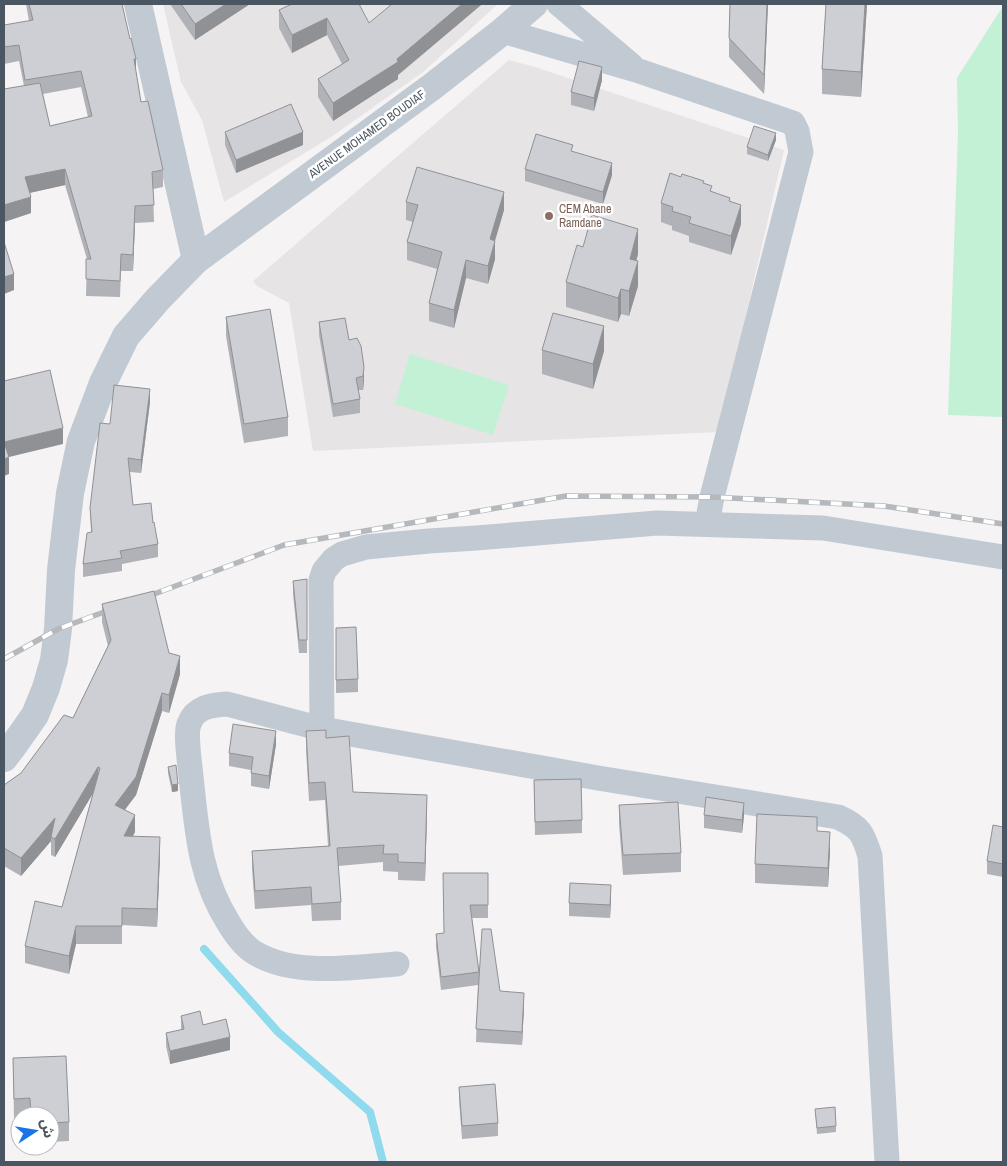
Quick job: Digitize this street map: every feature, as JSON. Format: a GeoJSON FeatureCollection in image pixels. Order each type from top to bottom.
{"type":"FeatureCollection","features":[{"type":"Feature","properties":{"kind":"street"},"geometry":{"type":"LineString","coordinates":[[138,4],[196,260]]}},
{"type":"Feature","properties":{"kind":"street","name":"AVENUE MOHAMED BOUDIAF"},"geometry":{"type":"LineString","coordinates":[[4,758],[35,714],[46,688],[54,660],[58,629],[61,570],[70,493],[81,441],[102,383],[126,336],[158,299],[196,260],[433,86],[534,4]]}},
{"type":"Feature","properties":{"kind":"street"},"geometry":{"type":"LineString","coordinates":[[559,4],[636,70]]}},
{"type":"Feature","properties":{"kind":"street"},"geometry":{"type":"LineString","coordinates":[[503,31],[636,70],[793,123],[797,131],[801,152],[712,497],[707,524]]}},
{"type":"Feature","properties":{"kind":"street"},"geometry":{"type":"LineString","coordinates":[[322,729],[321,580],[324,571],[342,554],[366,547],[429,540],[476,538],[657,523],[823,528],[1003,557]]}},
{"type":"Feature","properties":{"kind":"street"},"geometry":{"type":"LineString","coordinates":[[397,964],[329,969],[300,967],[277,963],[255,953],[239,940],[211,891],[202,862],[196,828],[188,743],[189,724],[197,711],[211,705],[226,704],[322,729],[598,778],[838,817],[850,823],[858,829],[866,841],[870,856],[887,1162]]}},
{"type":"Feature","properties":{"kind":"shaded area"},"geometry":{"type":"Polygon","coordinates":[[[163,4],[498,4],[423,72],[331,137],[224,202],[202,120],[181,82],[163,4]]]}},
{"type":"Feature","properties":{"kind":"shaded area","name":"CEM Abane Ramdane"},"geometry":{"type":"Polygon","coordinates":[[[509,60],[784,150],[719,432],[313,451],[289,303],[257,286],[253,281],[509,60]]]}},
{"type":"Feature","properties":{"kind":"green space"},"geometry":{"type":"Polygon","coordinates":[[[1003,6],[1003,417],[948,415],[958,133],[957,78],[1003,6]]]}},
{"type":"Feature","properties":{"kind":"green space"},"geometry":{"type":"Polygon","coordinates":[[[410,354],[509,385],[493,435],[395,404],[410,354]]]}},
{"type":"Feature","properties":{"kind":"building"},"geometry":{"type":"Polygon","coordinates":[[[29,4],[122,4],[136,59],[134,59],[141,102],[148,101],[163,170],[152,172],[154,205],[135,206],[133,255],[121,254],[120,281],[86,279],[86,259],[91,259],[65,169],[25,177],[31,197],[4,205],[4,89],[40,83],[50,126],[92,116],[81,71],[25,80],[19,45],[4,47],[4,25],[33,20],[29,4]]]}},
{"type":"Feature","properties":{"kind":"building"},"geometry":{"type":"Polygon","coordinates":[[[181,4],[226,4],[195,24],[181,4]]]}},
{"type":"Feature","properties":{"kind":"building"},"geometry":{"type":"Polygon","coordinates":[[[292,4],[359,4],[369,23],[392,4],[462,4],[397,59],[398,62],[333,103],[318,79],[349,60],[327,18],[292,35],[279,10],[292,4]]]}},
{"type":"Feature","properties":{"kind":"building"},"geometry":{"type":"Polygon","coordinates":[[[730,4],[767,4],[764,75],[729,38],[730,4]]]}},
{"type":"Feature","properties":{"kind":"building"},"geometry":{"type":"Polygon","coordinates":[[[826,4],[865,4],[861,72],[822,69],[826,4]]]}},
{"type":"Feature","properties":{"kind":"building"},"geometry":{"type":"Polygon","coordinates":[[[579,61],[602,67],[594,98],[571,92],[579,61]]]}},
{"type":"Feature","properties":{"kind":"building"},"geometry":{"type":"Polygon","coordinates":[[[291,104],[303,132],[236,160],[225,132],[291,104]]]}},
{"type":"Feature","properties":{"kind":"building"},"geometry":{"type":"Polygon","coordinates":[[[754,126],[776,133],[768,155],[747,147],[754,126]]]}},
{"type":"Feature","properties":{"kind":"building"},"geometry":{"type":"Polygon","coordinates":[[[536,134],[573,145],[571,151],[612,163],[603,192],[525,169],[536,134]]]}},
{"type":"Feature","properties":{"kind":"building"},"geometry":{"type":"Polygon","coordinates":[[[417,167],[504,192],[490,239],[495,241],[488,266],[466,260],[454,310],[429,303],[442,252],[407,242],[418,205],[406,202],[417,167]]]}},
{"type":"Feature","properties":{"kind":"building"},"geometry":{"type":"Polygon","coordinates":[[[670,173],[681,177],[682,174],[704,181],[703,183],[712,186],[710,191],[730,198],[729,201],[741,205],[731,236],[689,223],[691,217],[672,211],[673,207],[661,203],[670,173]]]}},
{"type":"Feature","properties":{"kind":"building"},"geometry":{"type":"Polygon","coordinates":[[[592,215],[638,229],[630,259],[638,261],[629,291],[621,289],[618,298],[566,282],[577,245],[583,247],[592,215]]]}},
{"type":"Feature","properties":{"kind":"building"},"geometry":{"type":"Polygon","coordinates":[[[4,242],[14,274],[4,277],[4,242]]]}},
{"type":"Feature","properties":{"kind":"building"},"geometry":{"type":"Polygon","coordinates":[[[270,309],[288,417],[244,424],[226,317],[270,309]]]}},
{"type":"Feature","properties":{"kind":"building"},"geometry":{"type":"Polygon","coordinates":[[[553,313],[604,326],[593,364],[542,350],[553,313]]]}},
{"type":"Feature","properties":{"kind":"building"},"geometry":{"type":"Polygon","coordinates":[[[345,318],[349,340],[357,338],[361,346],[364,367],[363,376],[356,378],[360,399],[333,404],[319,322],[345,318]]]}},
{"type":"Feature","properties":{"kind":"building"},"geometry":{"type":"Polygon","coordinates":[[[50,370],[63,428],[4,442],[4,381],[50,370]]]}},
{"type":"Feature","properties":{"kind":"building"},"geometry":{"type":"Polygon","coordinates":[[[114,385],[150,389],[141,460],[128,458],[133,505],[151,503],[158,544],[120,551],[122,558],[83,564],[87,533],[92,532],[90,508],[100,423],[110,424],[114,385]]]}},
{"type":"Feature","properties":{"kind":"building"},"geometry":{"type":"Polygon","coordinates":[[[4,442],[9,457],[4,459],[4,442]]]}},
{"type":"Feature","properties":{"kind":"building"},"geometry":{"type":"Polygon","coordinates":[[[307,579],[307,640],[299,640],[293,581],[307,579]]]}},
{"type":"Feature","properties":{"kind":"building"},"geometry":{"type":"Polygon","coordinates":[[[154,591],[169,653],[180,656],[169,695],[162,693],[136,777],[115,805],[135,815],[124,836],[160,837],[157,909],[122,908],[122,926],[76,926],[69,956],[25,946],[35,901],[62,907],[100,768],[98,767],[55,839],[51,837],[55,818],[21,858],[4,848],[4,785],[21,773],[64,715],[73,718],[111,640],[102,604],[154,591]]]}},
{"type":"Feature","properties":{"kind":"building"},"geometry":{"type":"Polygon","coordinates":[[[356,627],[358,679],[336,680],[336,628],[356,627]]]}},
{"type":"Feature","properties":{"kind":"building"},"geometry":{"type":"Polygon","coordinates":[[[233,724],[276,731],[269,776],[251,773],[253,757],[229,753],[233,724]]]}},
{"type":"Feature","properties":{"kind":"building"},"geometry":{"type":"Polygon","coordinates":[[[326,730],[326,738],[349,736],[353,792],[427,795],[425,863],[398,862],[398,854],[383,854],[384,845],[337,848],[341,902],[312,904],[311,887],[255,891],[252,851],[330,846],[325,782],[309,783],[306,731],[326,730]]]}},
{"type":"Feature","properties":{"kind":"building"},"geometry":{"type":"Polygon","coordinates":[[[176,765],[178,784],[172,785],[168,767],[176,765]]]}},
{"type":"Feature","properties":{"kind":"building"},"geometry":{"type":"Polygon","coordinates":[[[581,779],[582,820],[535,822],[534,780],[581,779]]]}},
{"type":"Feature","properties":{"kind":"building"},"geometry":{"type":"Polygon","coordinates":[[[706,797],[744,803],[742,820],[704,815],[706,797]]]}},
{"type":"Feature","properties":{"kind":"building"},"geometry":{"type":"Polygon","coordinates":[[[678,802],[681,853],[623,855],[619,805],[678,802]]]}},
{"type":"Feature","properties":{"kind":"building"},"geometry":{"type":"Polygon","coordinates":[[[757,814],[817,817],[817,831],[830,832],[828,868],[755,864],[757,814]]]}},
{"type":"Feature","properties":{"kind":"building"},"geometry":{"type":"Polygon","coordinates":[[[993,825],[1003,827],[1003,864],[987,861],[993,825]]]}},
{"type":"Feature","properties":{"kind":"building"},"geometry":{"type":"Polygon","coordinates":[[[443,873],[488,873],[488,905],[470,905],[479,972],[441,977],[436,934],[444,933],[443,873]]]}},
{"type":"Feature","properties":{"kind":"building"},"geometry":{"type":"Polygon","coordinates":[[[570,883],[611,885],[610,905],[569,903],[570,883]]]}},
{"type":"Feature","properties":{"kind":"building"},"geometry":{"type":"Polygon","coordinates":[[[482,929],[491,929],[500,991],[524,993],[522,1032],[476,1029],[482,929]]]}},
{"type":"Feature","properties":{"kind":"building"},"geometry":{"type":"Polygon","coordinates":[[[200,1011],[203,1025],[226,1019],[230,1037],[170,1051],[166,1033],[184,1029],[181,1016],[200,1011]]]}},
{"type":"Feature","properties":{"kind":"building"},"geometry":{"type":"Polygon","coordinates":[[[66,1056],[69,1122],[60,1122],[60,1106],[30,1106],[30,1098],[14,1099],[13,1058],[66,1056]]]}},
{"type":"Feature","properties":{"kind":"building"},"geometry":{"type":"Polygon","coordinates":[[[495,1084],[498,1123],[462,1126],[459,1087],[495,1084]]]}},
{"type":"Feature","properties":{"kind":"building"},"geometry":{"type":"Polygon","coordinates":[[[835,1107],[836,1126],[817,1128],[815,1109],[835,1107]]]}},
{"type":"Feature","properties":{"kind":"waterway"},"geometry":{"type":"LineString","coordinates":[[204,949],[278,1032],[370,1112],[383,1162]]}},
{"type":"Feature","properties":{"kind":"railway"},"geometry":{"type":"LineString","coordinates":[[141,599],[284,545],[566,496],[712,497],[884,506],[1003,524]]}},
{"type":"Feature","properties":{"kind":"railway"},"geometry":{"type":"LineString","coordinates":[[4,659],[58,629],[115,608]]}},
{"type":"Feature","properties":{"kind":"place","name":"CEM Abane Ramdane"},"geometry":{"type":"Point","coordinates":[549,216]}}]}
